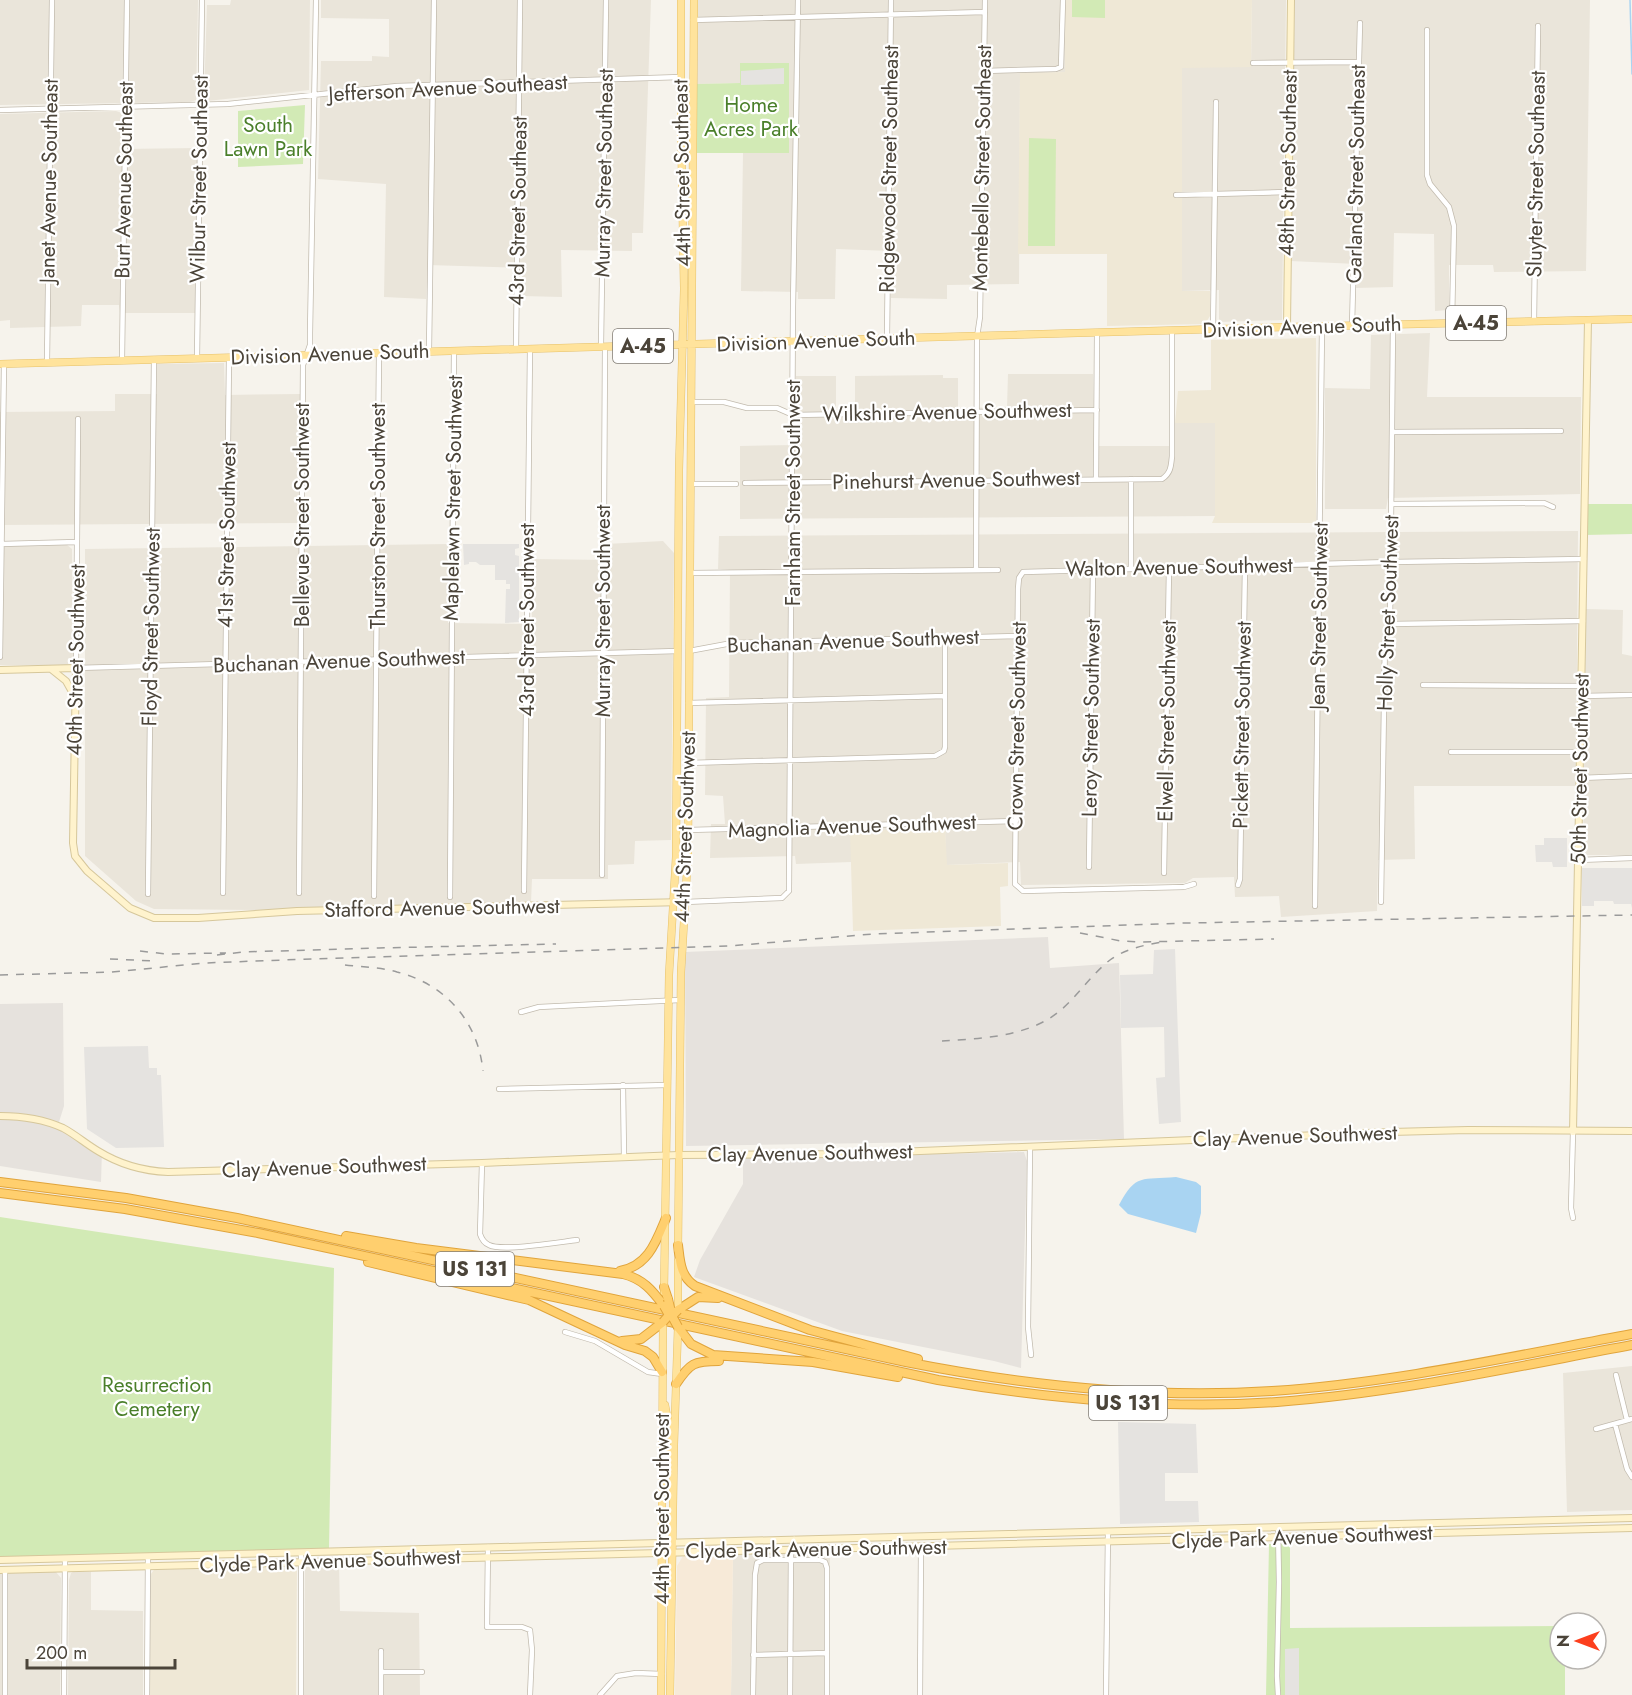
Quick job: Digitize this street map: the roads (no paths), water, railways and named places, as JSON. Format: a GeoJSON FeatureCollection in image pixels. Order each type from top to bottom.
{"type":"FeatureCollection","features":[{"type":"Feature","properties":{"kind":"highway","name":"US 131"},"geometry":{"type":"LineString","coordinates":[[0,1182],[126,1198],[280,1227],[967,1374],[1050,1386],[1124,1392],[1221,1394],[1272,1391],[1396,1377],[1632,1334]]}},
{"type":"Feature","properties":{"kind":"highway","name":"US 131"},"geometry":{"type":"LineString","coordinates":[[0,1193],[159,1214],[318,1246],[894,1371],[1000,1390],[1072,1399],[1196,1404],[1276,1402],[1381,1390],[1632,1345]]}},
{"type":"Feature","properties":{"kind":"highway"},"geometry":{"type":"LineString","coordinates":[[604,1271],[626,1270],[642,1261],[654,1247],[666,1218]]}},
{"type":"Feature","properties":{"kind":"highway"},"geometry":{"type":"LineString","coordinates":[[280,1227],[416,1248],[623,1274],[638,1279],[648,1286],[669,1311],[680,1332],[691,1344],[706,1353],[749,1359]]}},
{"type":"Feature","properties":{"kind":"highway"},"geometry":{"type":"LineString","coordinates":[[678,1245],[681,1267],[688,1281],[695,1286],[829,1336],[967,1374]]}},
{"type":"Feature","properties":{"kind":"highway"},"geometry":{"type":"LineString","coordinates":[[318,1246],[367,1262],[522,1298],[554,1310],[625,1345],[641,1349],[651,1355],[662,1373]]}},
{"type":"Feature","properties":{"kind":"highway"},"geometry":{"type":"LineString","coordinates":[[664,1287],[669,1311]]}},
{"type":"Feature","properties":{"kind":"highway"},"geometry":{"type":"LineString","coordinates":[[618,1341],[641,1339],[669,1311],[698,1297],[708,1296],[738,1303]]}},
{"type":"Feature","properties":{"kind":"highway"},"geometry":{"type":"LineString","coordinates":[[676,1384],[685,1370],[696,1362],[749,1359],[805,1361],[1000,1390]]}},
{"type":"Feature","properties":{"kind":"main road","name":"44th Street Southeast"},"geometry":{"type":"LineString","coordinates":[[692,345],[694,0]]}},
{"type":"Feature","properties":{"kind":"main road","name":"44th Street Southeast"},"geometry":{"type":"LineString","coordinates":[[681,4],[684,270],[682,345]]}},
{"type":"Feature","properties":{"kind":"main road"},"geometry":{"type":"LineString","coordinates":[[681,4],[685,14],[693,20]]}},
{"type":"Feature","properties":{"kind":"main road"},"geometry":{"type":"LineString","coordinates":[[681,31],[688,34],[693,42]]}},
{"type":"Feature","properties":{"kind":"main road","name":"Division Avenue South"},"geometry":{"type":"LineString","coordinates":[[2,364],[1632,319]]}},
{"type":"Feature","properties":{"kind":"main road","name":"44th Street Southwest"},"geometry":{"type":"LineString","coordinates":[[664,1287],[668,1001],[676,857],[678,506],[682,345]]}},
{"type":"Feature","properties":{"kind":"main road","name":"44th Street Southwest"},"geometry":{"type":"LineString","coordinates":[[661,1695],[662,1373],[678,1245],[680,1000],[688,830],[692,345]]}},
{"type":"Feature","properties":{"kind":"main road"},"geometry":{"type":"LineString","coordinates":[[679,470],[685,474],[690,484]]}},
{"type":"Feature","properties":{"kind":"main road"},"geometry":{"type":"LineString","coordinates":[[678,506],[690,515]]}},
{"type":"Feature","properties":{"kind":"main road"},"geometry":{"type":"LineString","coordinates":[[678,530],[683,531],[690,544]]}},
{"type":"Feature","properties":{"kind":"main road"},"geometry":{"type":"LineString","coordinates":[[677,712],[682,735],[688,738]]}},
{"type":"Feature","properties":{"kind":"main road","name":"44th Street Southwest"},"geometry":{"type":"LineString","coordinates":[[670,1695],[674,1445],[680,1332]]}},
{"type":"Feature","properties":{"kind":"main road"},"geometry":{"type":"LineString","coordinates":[[662,1401],[671,1441],[674,1445]]}},
{"type":"Feature","properties":{"kind":"main road"},"geometry":{"type":"LineString","coordinates":[[662,1445],[667,1450],[674,1474]]}},
{"type":"Feature","properties":{"kind":"street","name":"Janet Avenue Southeast"},"geometry":{"type":"LineString","coordinates":[[47,362],[51,0]]}},
{"type":"Feature","properties":{"kind":"street","name":"Burt Avenue Southeast"},"geometry":{"type":"LineString","coordinates":[[122,360],[127,0]]}},
{"type":"Feature","properties":{"kind":"street","name":"Wilbur Street Southeast"},"geometry":{"type":"LineString","coordinates":[[197,358],[202,0]]}},
{"type":"Feature","properties":{"kind":"street","name":"Bellevue Street Southwest"},"geometry":{"type":"LineString","coordinates":[[299,893],[303,365],[310,345],[311,321],[316,0]]}},
{"type":"Feature","properties":{"kind":"street"},"geometry":{"type":"LineString","coordinates":[[429,351],[434,0]]}},
{"type":"Feature","properties":{"kind":"street","name":"43rd Street Southeast"},"geometry":{"type":"LineString","coordinates":[[516,350],[520,0]]}},
{"type":"Feature","properties":{"kind":"street","name":"Murray Street Southeast"},"geometry":{"type":"LineString","coordinates":[[603,346],[606,0]]}},
{"type":"Feature","properties":{"kind":"street","name":"Farnham Street Southwest"},"geometry":{"type":"LineString","coordinates":[[786,896],[790,880],[791,828],[793,342],[798,0]]}},
{"type":"Feature","properties":{"kind":"street","name":"Ridgewood Street Southeast"},"geometry":{"type":"LineString","coordinates":[[887,338],[891,0]]}},
{"type":"Feature","properties":{"kind":"street","name":"Montebello Street Southeast"},"geometry":{"type":"LineString","coordinates":[[976,570],[977,337],[980,317],[985,0]]}},
{"type":"Feature","properties":{"kind":"street"},"geometry":{"type":"LineString","coordinates":[[984,71],[1061,67],[1063,0]]}},
{"type":"Feature","properties":{"kind":"street","name":"48th Street Southeast"},"geometry":{"type":"LineString","coordinates":[[1287,327],[1291,0]]}},
{"type":"Feature","properties":{"kind":"street"},"geometry":{"type":"LineString","coordinates":[[693,20],[985,12]]}},
{"type":"Feature","properties":{"kind":"street","name":"Garland Street Southeast"},"geometry":{"type":"LineString","coordinates":[[1352,326],[1360,23]]}},
{"type":"Feature","properties":{"kind":"street","name":"Sluyter Street Southeast"},"geometry":{"type":"LineString","coordinates":[[1534,321],[1538,26]]}},
{"type":"Feature","properties":{"kind":"street"},"geometry":{"type":"LineString","coordinates":[[1427,30],[1427,175],[1430,184],[1449,207],[1454,226],[1452,324]]}},
{"type":"Feature","properties":{"kind":"street"},"geometry":{"type":"LineString","coordinates":[[1253,63],[1359,62]]}},
{"type":"Feature","properties":{"kind":"street","name":"Jefferson Avenue Southeast"},"geometry":{"type":"LineString","coordinates":[[0,110],[201,105],[314,96],[397,86],[681,77]]}},
{"type":"Feature","properties":{"kind":"street"},"geometry":{"type":"LineString","coordinates":[[1213,330],[1216,102]]}},
{"type":"Feature","properties":{"kind":"street"},"geometry":{"type":"LineString","coordinates":[[1176,195],[1287,192]]}},
{"type":"Feature","properties":{"kind":"street","name":"50th Street Southwest"},"geometry":{"type":"LineString","coordinates":[[1574,1218],[1571,1208],[1588,320]]}},
{"type":"Feature","properties":{"kind":"street","name":"Holly Street Southwest"},"geometry":{"type":"LineString","coordinates":[[1381,902],[1385,638],[1390,624],[1393,325]]}},
{"type":"Feature","properties":{"kind":"street","name":"Jean Street Southwest"},"geometry":{"type":"LineString","coordinates":[[1315,906],[1322,327]]}},
{"type":"Feature","properties":{"kind":"street","name":"Pinehurst Avenue Southwest"},"geometry":{"type":"LineString","coordinates":[[745,483],[1162,478],[1167,476],[1171,468],[1172,456],[1172,331]]}},
{"type":"Feature","properties":{"kind":"street"},"geometry":{"type":"LineString","coordinates":[[1096,478],[1097,333]]}},
{"type":"Feature","properties":{"kind":"street","name":"Murray Street Southwest"},"geometry":{"type":"LineString","coordinates":[[602,875],[603,346]]}},
{"type":"Feature","properties":{"kind":"street","name":"43rd Street Southwest"},"geometry":{"type":"LineString","coordinates":[[524,891],[530,349]]}},
{"type":"Feature","properties":{"kind":"street","name":"Maplelawn Street Southwest"},"geometry":{"type":"LineString","coordinates":[[450,897],[454,351]]}},
{"type":"Feature","properties":{"kind":"street","name":"Thurston Street Southwest"},"geometry":{"type":"LineString","coordinates":[[374,896],[379,353]]}},
{"type":"Feature","properties":{"kind":"street","name":"41st Street Southwest"},"geometry":{"type":"LineString","coordinates":[[223,893],[229,357]]}},
{"type":"Feature","properties":{"kind":"street","name":"Floyd Street Southwest"},"geometry":{"type":"LineString","coordinates":[[148,894],[153,359]]}},
{"type":"Feature","properties":{"kind":"street"},"geometry":{"type":"LineString","coordinates":[[0,657],[2,364]]}},
{"type":"Feature","properties":{"kind":"street","name":"Wilkshire Avenue Southwest"},"geometry":{"type":"LineString","coordinates":[[691,402],[724,402],[747,408],[777,408],[793,415],[1097,410]]}},
{"type":"Feature","properties":{"kind":"street","name":"40th Street Southwest"},"geometry":{"type":"LineString","coordinates":[[78,419],[73,850],[82,867],[107,888]]}},
{"type":"Feature","properties":{"kind":"street"},"geometry":{"type":"LineString","coordinates":[[1392,432],[1561,431]]}},
{"type":"Feature","properties":{"kind":"street"},"geometry":{"type":"LineString","coordinates":[[1131,479],[1131,568]]}},
{"type":"Feature","properties":{"kind":"street"},"geometry":{"type":"LineString","coordinates":[[690,484],[736,484]]}},
{"type":"Feature","properties":{"kind":"street"},"geometry":{"type":"LineString","coordinates":[[1392,504],[1544,503],[1553,507]]}},
{"type":"Feature","properties":{"kind":"street"},"geometry":{"type":"LineString","coordinates":[[1,544],[77,542]]}},
{"type":"Feature","properties":{"kind":"street","name":"Walton Avenue Southwest"},"geometry":{"type":"LineString","coordinates":[[1025,570],[1584,560]]}},
{"type":"Feature","properties":{"kind":"street","name":"Pickett Street Southwest"},"geometry":{"type":"LineString","coordinates":[[1238,885],[1240,879],[1245,566]]}},
{"type":"Feature","properties":{"kind":"street","name":"Elwell Street Southwest"},"geometry":{"type":"LineString","coordinates":[[1164,873],[1169,568]]}},
{"type":"Feature","properties":{"kind":"street","name":"Leroy Street Southwest"},"geometry":{"type":"LineString","coordinates":[[1089,867],[1093,569]]}},
{"type":"Feature","properties":{"kind":"street"},"geometry":{"type":"LineString","coordinates":[[690,573],[998,570]]}},
{"type":"Feature","properties":{"kind":"street","name":"Crown Street Southwest"},"geometry":{"type":"LineString","coordinates":[[1025,570],[1020,575],[1019,581],[1015,884],[1023,891],[1184,887],[1194,884]]}},
{"type":"Feature","properties":{"kind":"street"},"geometry":{"type":"LineString","coordinates":[[1390,624],[1583,621]]}},
{"type":"Feature","properties":{"kind":"street","name":"Buchanan Avenue Southwest"},"geometry":{"type":"LineString","coordinates":[[689,651],[732,643],[1018,636]]}},
{"type":"Feature","properties":{"kind":"street"},"geometry":{"type":"LineString","coordinates":[[688,762],[927,757],[940,753],[945,747],[945,638]]}},
{"type":"Feature","properties":{"kind":"street","name":"Buchanan Avenue Southwest"},"geometry":{"type":"LineString","coordinates":[[0,670],[678,651]]}},
{"type":"Feature","properties":{"kind":"street"},"geometry":{"type":"LineString","coordinates":[[51,668],[66,681],[75,698]]}},
{"type":"Feature","properties":{"kind":"street"},"geometry":{"type":"LineString","coordinates":[[1423,685],[1582,686]]}},
{"type":"Feature","properties":{"kind":"street"},"geometry":{"type":"LineString","coordinates":[[1582,696],[1632,695]]}},
{"type":"Feature","properties":{"kind":"street"},"geometry":{"type":"LineString","coordinates":[[688,704],[945,696]]}},
{"type":"Feature","properties":{"kind":"street"},"geometry":{"type":"LineString","coordinates":[[1451,752],[1580,752]]}},
{"type":"Feature","properties":{"kind":"street"},"geometry":{"type":"LineString","coordinates":[[1580,778],[1632,776]]}},
{"type":"Feature","properties":{"kind":"street","name":"Magnolia Avenue Southwest"},"geometry":{"type":"LineString","coordinates":[[688,830],[1016,821]]}},
{"type":"Feature","properties":{"kind":"street"},"geometry":{"type":"LineString","coordinates":[[1578,860],[1632,858]]}},
{"type":"Feature","properties":{"kind":"street","name":"Stafford Avenue Southwest"},"geometry":{"type":"LineString","coordinates":[[107,888],[137,912],[164,919],[297,911],[673,903],[786,896]]}},
{"type":"Feature","properties":{"kind":"street"},"geometry":{"type":"LineString","coordinates":[[521,1012],[539,1007],[680,1000]]}},
{"type":"Feature","properties":{"kind":"street"},"geometry":{"type":"LineString","coordinates":[[499,1089],[668,1084]]}},
{"type":"Feature","properties":{"kind":"street"},"geometry":{"type":"LineString","coordinates":[[623,1085],[624,1157]]}},
{"type":"Feature","properties":{"kind":"street","name":"Clay Avenue Southwest"},"geometry":{"type":"LineString","coordinates":[[0,1116],[27,1117],[52,1124],[71,1132],[111,1159],[134,1167],[158,1171],[482,1163],[667,1155],[836,1154],[1391,1132],[1632,1131]]}},
{"type":"Feature","properties":{"kind":"street"},"geometry":{"type":"LineString","coordinates":[[1030,1147],[1028,1327],[1030,1355]]}},
{"type":"Feature","properties":{"kind":"street"},"geometry":{"type":"LineString","coordinates":[[482,1163],[480,1234],[483,1241],[491,1247],[534,1246],[577,1240]]}},
{"type":"Feature","properties":{"kind":"street"},"geometry":{"type":"LineString","coordinates":[[565,1332],[595,1341],[648,1372],[662,1373]]}},
{"type":"Feature","properties":{"kind":"street"},"geometry":{"type":"LineString","coordinates":[[1596,1429],[1630,1420],[1616,1375]]}},
{"type":"Feature","properties":{"kind":"street"},"geometry":{"type":"LineString","coordinates":[[1615,1424],[1627,1469],[1632,1478]]}},
{"type":"Feature","properties":{"kind":"street","name":"Clyde Park Avenue Southwest"},"geometry":{"type":"LineString","coordinates":[[0,1560],[1632,1518]]}},
{"type":"Feature","properties":{"kind":"street"},"geometry":{"type":"LineString","coordinates":[[1603,1519],[1603,1529]]}},
{"type":"Feature","properties":{"kind":"street"},"geometry":{"type":"LineString","coordinates":[[1467,1522],[1468,1533]]}},
{"type":"Feature","properties":{"kind":"street"},"geometry":{"type":"LineString","coordinates":[[1329,1526],[1329,1537]]}},
{"type":"Feature","properties":{"kind":"street"},"geometry":{"type":"LineString","coordinates":[[1278,1527],[1280,1582],[1276,1676],[1278,1695]]}},
{"type":"Feature","properties":{"kind":"street","name":"Clyde Park Avenue Southwest"},"geometry":{"type":"LineString","coordinates":[[3,1570],[1632,1528]]}},
{"type":"Feature","properties":{"kind":"street"},"geometry":{"type":"LineString","coordinates":[[1106,1695],[1108,1532]]}},
{"type":"Feature","properties":{"kind":"street"},"geometry":{"type":"LineString","coordinates":[[989,1545],[991,1538],[1011,1534]]}},
{"type":"Feature","properties":{"kind":"street"},"geometry":{"type":"LineString","coordinates":[[790,1695],[791,1550],[794,1539]]}},
{"type":"Feature","properties":{"kind":"street"},"geometry":{"type":"LineString","coordinates":[[920,1695],[921,1546]]}},
{"type":"Feature","properties":{"kind":"street"},"geometry":{"type":"LineString","coordinates":[[488,1547],[487,1627],[522,1627],[531,1630],[530,1695]]}},
{"type":"Feature","properties":{"kind":"street"},"geometry":{"type":"LineString","coordinates":[[301,1552],[301,1695]]}},
{"type":"Feature","properties":{"kind":"street"},"geometry":{"type":"LineString","coordinates":[[147,1695],[148,1557]]}},
{"type":"Feature","properties":{"kind":"street"},"geometry":{"type":"LineString","coordinates":[[64,1695],[65,1559]]}},
{"type":"Feature","properties":{"kind":"street"},"geometry":{"type":"LineString","coordinates":[[753,1695],[757,1563],[763,1560],[823,1560],[827,1565],[827,1695]]}},
{"type":"Feature","properties":{"kind":"street"},"geometry":{"type":"LineString","coordinates":[[3,1570],[5,1695]]}},
{"type":"Feature","properties":{"kind":"street"},"geometry":{"type":"LineString","coordinates":[[381,1651],[381,1695]]}},
{"type":"Feature","properties":{"kind":"street"},"geometry":{"type":"LineString","coordinates":[[753,1655],[827,1653]]}},
{"type":"Feature","properties":{"kind":"street"},"geometry":{"type":"LineString","coordinates":[[381,1672],[422,1672]]}},
{"type":"Feature","properties":{"kind":"street"},"geometry":{"type":"LineString","coordinates":[[600,1695],[617,1676],[636,1673],[670,1675]]}},
{"type":"Feature","properties":{"kind":"water"},"geometry":{"type":"Polygon","coordinates":[[[1176,1177],[1196,1182],[1201,1186],[1201,1213],[1196,1233],[1128,1214],[1119,1205],[1130,1188],[1141,1180],[1176,1177]]]}},
{"type":"Feature","properties":{"kind":"waterway"},"geometry":{"type":"LineString","coordinates":[[1630,0],[1632,74]]}},
{"type":"Feature","properties":{"kind":"railway"},"geometry":{"type":"LineString","coordinates":[[0,975],[112,972],[205,963],[729,946],[873,934],[1186,923],[1632,915]]}},
{"type":"Feature","properties":{"kind":"railway"},"geometry":{"type":"LineString","coordinates":[[1080,933],[1121,941],[1140,942],[1274,939]]}},
{"type":"Feature","properties":{"kind":"railway"},"geometry":{"type":"LineString","coordinates":[[942,1041],[998,1036],[1038,1024],[1059,1012],[1095,974],[1116,956],[1128,950],[1162,942]]}},
{"type":"Feature","properties":{"kind":"railway"},"geometry":{"type":"LineString","coordinates":[[217,955],[243,952],[556,944]]}},
{"type":"Feature","properties":{"kind":"railway"},"geometry":{"type":"LineString","coordinates":[[140,951],[166,954],[226,953]]}},
{"type":"Feature","properties":{"kind":"railway"},"geometry":{"type":"LineString","coordinates":[[110,959],[155,961]]}},
{"type":"Feature","properties":{"kind":"railway"},"geometry":{"type":"LineString","coordinates":[[345,965],[397,972],[414,978],[444,995],[456,1007],[474,1036],[483,1071]]}},
{"type":"Feature","properties":{"kind":"park label","name":"Home Acres Park"},"geometry":{"type":"Point","coordinates":[751,117]}},
{"type":"Feature","properties":{"kind":"park label","name":"South Lawn Park"},"geometry":{"type":"Point","coordinates":[268,137]}},
{"type":"Feature","properties":{"kind":"park label","name":"Resurrection Cemetery"},"geometry":{"type":"Point","coordinates":[157,1397]}}]}
